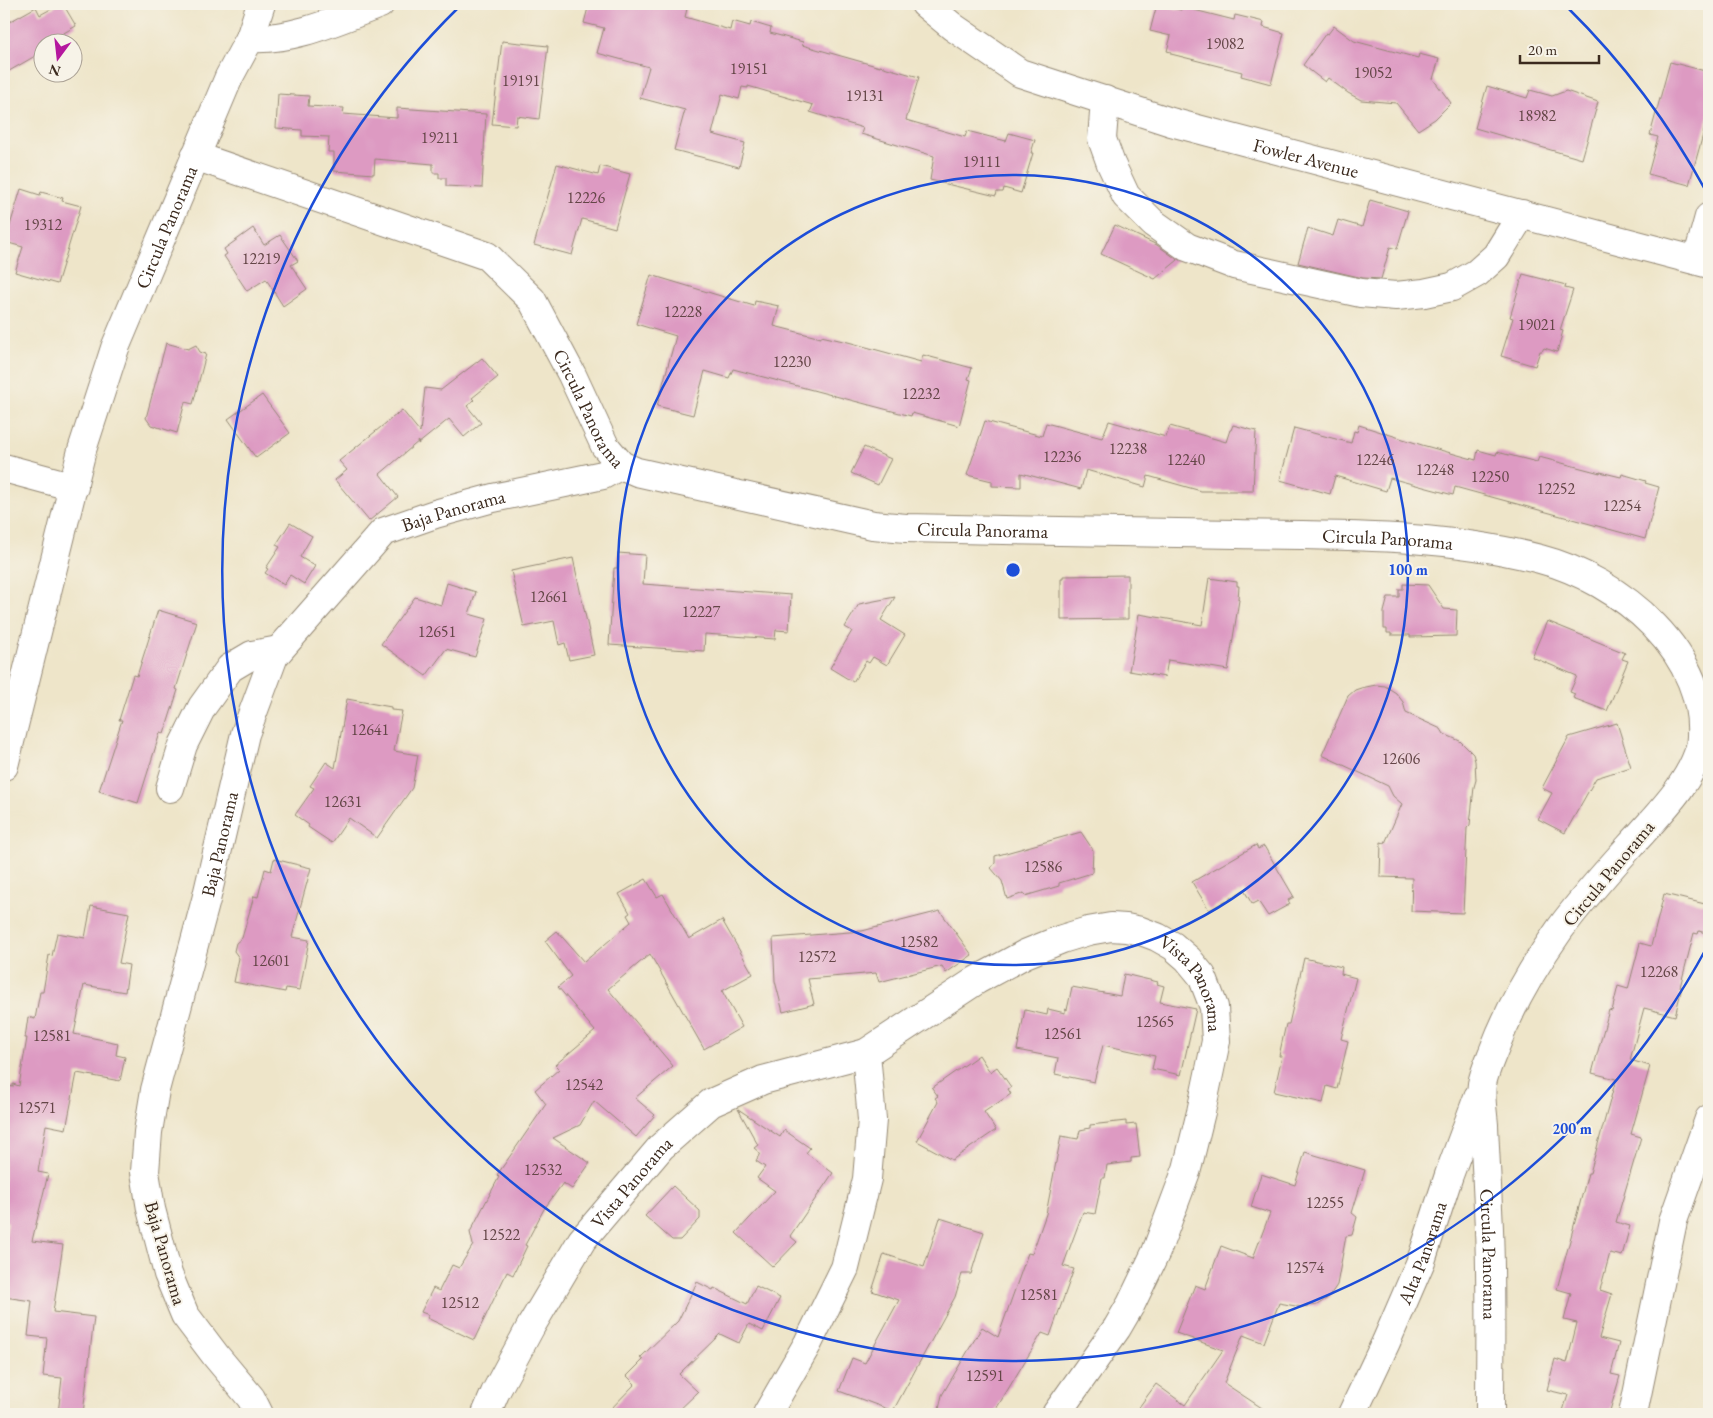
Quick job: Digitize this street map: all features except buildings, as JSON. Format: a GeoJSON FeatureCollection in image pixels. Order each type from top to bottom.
{"type":"FeatureCollection","features":[{"type":"Feature","properties":{"kind":"street"},"geometry":{"type":"LineString","coordinates":[[195,156],[229,77],[250,38],[261,4]]}},
{"type":"Feature","properties":{"kind":"street"},"geometry":{"type":"LineString","coordinates":[[250,38],[298,33],[380,4]]}},
{"type":"Feature","properties":{"kind":"street","name":"Fowler Avenue"},"geometry":{"type":"LineString","coordinates":[[925,4],[953,27],[1020,73],[1171,122],[1703,262]]}},
{"type":"Feature","properties":{"kind":"street"},"geometry":{"type":"LineString","coordinates":[[1105,100],[1102,139],[1110,164],[1126,196],[1153,223],[1187,247],[1234,265],[1361,293],[1396,296],[1424,293],[1452,287],[1477,273],[1496,256],[1522,214]]}},
{"type":"Feature","properties":{"kind":"street","name":"Circula Panorama"},"geometry":{"type":"LineString","coordinates":[[4,766],[82,450],[115,348],[195,156],[487,256],[532,300],[572,375],[605,446],[621,464],[637,472],[873,525],[906,528],[1376,536],[1460,543],[1494,548],[1545,560],[1593,578],[1642,611],[1667,634],[1686,657],[1696,676],[1704,702],[1704,724],[1694,764],[1684,782],[1584,897],[1536,964],[1503,1026],[1482,1086],[1489,1213],[1490,1414]]}},
{"type":"Feature","properties":{"kind":"street"},"geometry":{"type":"LineString","coordinates":[[1703,262],[1709,217]]}},
{"type":"Feature","properties":{"kind":"street","name":"Baja Panorama"},"geometry":{"type":"LineString","coordinates":[[259,1414],[251,1398],[184,1315],[168,1274],[151,1209],[145,1172],[148,1132],[155,1090],[206,900],[245,734],[274,656],[383,532],[443,511],[493,498],[603,475],[621,464]]}},
{"type":"Feature","properties":{"kind":"street"},"geometry":{"type":"LineString","coordinates":[[4,468],[74,487]]}},
{"type":"Feature","properties":{"kind":"street"},"geometry":{"type":"LineString","coordinates":[[170,788],[184,745],[202,707],[230,668],[252,656],[278,650]]}},
{"type":"Feature","properties":{"kind":"street","name":"Vista Panorama"},"geometry":{"type":"LineString","coordinates":[[486,1414],[495,1393],[531,1326],[582,1240],[661,1147],[711,1103],[763,1080],[866,1053],[977,980],[1025,954],[1088,931],[1111,927],[1126,928],[1157,937],[1173,946],[1188,959],[1202,976],[1214,1007],[1216,1041],[1202,1112],[1187,1169],[1156,1252],[1131,1304],[1101,1351],[1056,1414]]}},
{"type":"Feature","properties":{"kind":"street"},"geometry":{"type":"LineString","coordinates":[[766,1414],[808,1343],[845,1268],[867,1179],[872,1120],[866,1053]]}},
{"type":"Feature","properties":{"kind":"street","name":"Alta Panorama"},"geometry":{"type":"LineString","coordinates":[[1352,1414],[1383,1350],[1421,1261],[1449,1175],[1482,1086]]}},
{"type":"Feature","properties":{"kind":"street"},"geometry":{"type":"LineString","coordinates":[[1633,1414],[1673,1221],[1709,1119]]}}]}
